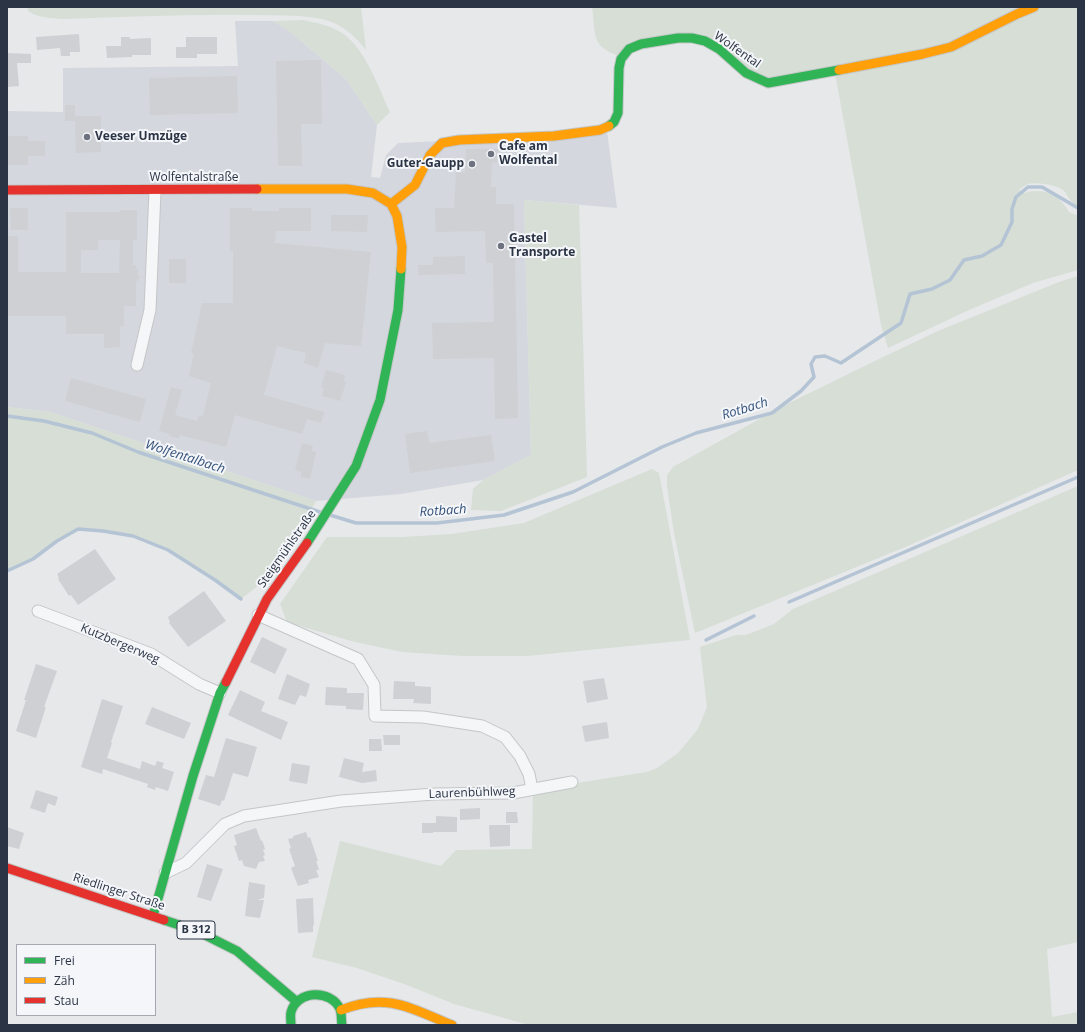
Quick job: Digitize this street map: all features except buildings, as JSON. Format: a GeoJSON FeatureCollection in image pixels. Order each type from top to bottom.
{"type":"FeatureCollection","features":[{"type":"Feature","properties":{"kind":"street","name":"Wolfental"},"geometry":{"type":"LineString","coordinates":[[391,204],[415,185],[430,155],[442,143],[459,140],[565,135],[607,128],[615,120],[619,101],[618,73],[620,59],[632,47],[681,38],[696,39],[712,44],[723,52],[740,69],[753,77],[768,82],[916,56],[951,47],[977,36],[1016,14],[1034,7]]}},
{"type":"Feature","properties":{"kind":"street","name":"Wolfentalstraße"},"geometry":{"type":"LineString","coordinates":[[7,190],[347,190],[373,193],[391,204]]}},
{"type":"Feature","properties":{"kind":"street"},"geometry":{"type":"LineString","coordinates":[[137,365],[150,310],[155,191]]}},
{"type":"Feature","properties":{"kind":"street","name":"Steigmühlstraße"},"geometry":{"type":"LineString","coordinates":[[153,916],[193,776],[220,693],[267,598],[315,532],[356,466],[380,400],[398,310],[402,247],[397,216],[391,204]]}},
{"type":"Feature","properties":{"kind":"street","name":"Kutzbergerweg"},"geometry":{"type":"LineString","coordinates":[[38,611],[151,654],[199,684],[220,693]]}},
{"type":"Feature","properties":{"kind":"street","name":"Laurenbühlweg"},"geometry":{"type":"LineString","coordinates":[[165,873],[186,863],[225,824],[244,816],[341,801],[434,794],[513,793],[532,789],[529,774],[520,756],[505,737],[482,726],[423,717],[375,716],[374,685],[358,659],[258,615]]}},
{"type":"Feature","properties":{"kind":"street"},"geometry":{"type":"LineString","coordinates":[[532,789],[572,782]]}},
{"type":"Feature","properties":{"kind":"street","name":"Riedlinger Straße"},"geometry":{"type":"LineString","coordinates":[[7,868],[197,931],[236,951],[296,1002]]}},
{"type":"Feature","properties":{"kind":"street"},"geometry":{"type":"LineString","coordinates":[[291,1025],[290,1021],[292,1011],[296,1002],[305,996],[315,993],[326,995],[335,1001],[341,1010],[343,1017],[342,1025]]}},
{"type":"Feature","properties":{"kind":"street"},"geometry":{"type":"LineString","coordinates":[[341,1010],[352,1004],[379,1000],[395,1002],[452,1025]]}},
{"type":"Feature","properties":{"kind":"shaded area"},"geometry":{"type":"Polygon","coordinates":[[[28,7],[361,7],[366,50],[352,35],[341,27],[329,21],[313,17],[203,15],[63,19],[36,15],[28,11],[28,7]]]}},
{"type":"Feature","properties":{"kind":"shaded area"},"geometry":{"type":"Polygon","coordinates":[[[592,7],[1026,7],[949,44],[769,80],[694,36],[618,56],[606,50],[599,44],[595,31],[592,7]]]}},
{"type":"Feature","properties":{"kind":"shaded area"},"geometry":{"type":"Polygon","coordinates":[[[1042,7],[1078,7],[1078,207],[1073,204],[1060,188],[1046,184],[1031,183],[1019,189],[1024,193],[1038,191],[1055,196],[1069,212],[1078,216],[1078,270],[1033,283],[969,310],[888,348],[881,325],[835,73],[910,61],[1042,7]]]}},
{"type":"Feature","properties":{"kind":"shaded area"},"geometry":{"type":"Polygon","coordinates":[[[303,20],[333,28],[342,33],[365,58],[390,112],[377,125],[346,79],[289,31],[273,21],[303,20]]]}},
{"type":"Feature","properties":{"kind":"shaded area"},"geometry":{"type":"Polygon","coordinates":[[[235,21],[273,21],[289,31],[346,79],[377,125],[371,177],[380,178],[386,155],[398,143],[565,135],[607,131],[617,208],[524,200],[531,455],[483,480],[401,494],[316,501],[50,412],[7,407],[7,111],[63,112],[63,68],[238,66],[235,21]]]}},
{"type":"Feature","properties":{"kind":"shaded area"},"geometry":{"type":"Polygon","coordinates":[[[524,200],[579,205],[587,477],[501,511],[471,510],[473,489],[483,480],[531,455],[524,200]]]}},
{"type":"Feature","properties":{"kind":"shaded area"},"geometry":{"type":"Polygon","coordinates":[[[1078,276],[1078,470],[903,548],[695,633],[674,533],[667,486],[667,475],[673,467],[783,406],[938,331],[1059,282],[1078,276]]]}},
{"type":"Feature","properties":{"kind":"shaded area"},"geometry":{"type":"Polygon","coordinates":[[[7,407],[50,412],[316,501],[305,521],[259,585],[241,599],[215,580],[168,550],[133,536],[103,531],[78,529],[57,541],[33,559],[7,571],[7,407]]]}},
{"type":"Feature","properties":{"kind":"shaded area"},"geometry":{"type":"Polygon","coordinates":[[[652,469],[659,473],[690,640],[527,656],[463,656],[402,652],[351,641],[287,622],[280,604],[327,537],[402,537],[452,534],[524,523],[652,469]]]}},
{"type":"Feature","properties":{"kind":"shaded area"},"geometry":{"type":"Polygon","coordinates":[[[1078,486],[1078,942],[1047,949],[1052,1017],[1078,1012],[1078,1025],[529,1025],[454,1004],[407,985],[357,968],[312,957],[340,841],[441,866],[456,850],[532,849],[533,790],[647,772],[657,768],[678,753],[698,729],[707,707],[700,647],[736,635],[746,635],[774,624],[793,609],[1078,486]]]}},
{"type":"Feature","properties":{"kind":"waterway","name":"Rotbach"},"geometry":{"type":"LineString","coordinates":[[330,515],[356,523],[437,523],[504,515],[573,492],[662,447],[696,433],[772,413],[801,391],[814,377],[811,364],[815,357],[825,356],[841,363],[901,323],[910,294],[932,289],[950,280],[964,260],[982,256],[1001,245],[1012,222],[1012,209],[1016,197],[1028,187],[1042,187],[1078,208]]}},
{"type":"Feature","properties":{"kind":"waterway","name":"Wolfentalbach"},"geometry":{"type":"LineString","coordinates":[[7,416],[44,421],[92,433],[138,452],[323,513]]}},
{"type":"Feature","properties":{"kind":"waterway"},"geometry":{"type":"LineString","coordinates":[[789,602],[1078,477]]}},
{"type":"Feature","properties":{"kind":"waterway"},"geometry":{"type":"LineString","coordinates":[[7,571],[33,559],[57,541],[78,529],[103,531],[133,536],[168,550],[215,580],[241,599]]}},
{"type":"Feature","properties":{"kind":"waterway"},"geometry":{"type":"LineString","coordinates":[[706,640],[754,616]]}},
{"type":"Feature","properties":{"kind":"traffic: fast"},"geometry":{"type":"LineString","coordinates":[[609,126],[614,122],[618,113],[619,68],[621,59],[629,49],[641,44],[678,38],[692,38],[705,41],[719,49],[746,73],[768,83],[839,70]]}},
{"type":"Feature","properties":{"kind":"traffic: fast"},"geometry":{"type":"LineString","coordinates":[[307,543],[356,466],[380,400],[398,310],[401,269]]}},
{"type":"Feature","properties":{"kind":"traffic: fast"},"geometry":{"type":"LineString","coordinates":[[153,916],[193,776],[220,693],[226,682]]}},
{"type":"Feature","properties":{"kind":"traffic: fast"},"geometry":{"type":"LineString","coordinates":[[164,920],[197,931],[237,951],[297,1002]]}},
{"type":"Feature","properties":{"kind":"traffic: fast"},"geometry":{"type":"LineString","coordinates":[[291,1025],[291,1012],[294,1005],[300,999],[314,995],[322,995],[336,1002],[341,1011],[342,1025]]}},
{"type":"Feature","properties":{"kind":"traffic: slow"},"geometry":{"type":"LineString","coordinates":[[839,70],[923,54],[951,47],[1034,7]]}},
{"type":"Feature","properties":{"kind":"traffic: slow"},"geometry":{"type":"LineString","coordinates":[[391,204],[415,185],[430,155],[442,143],[459,140],[554,136],[600,130],[609,126]]}},
{"type":"Feature","properties":{"kind":"traffic: slow"},"geometry":{"type":"LineString","coordinates":[[257,189],[347,189],[373,193],[391,204],[397,216],[402,247],[401,269]]}},
{"type":"Feature","properties":{"kind":"traffic: slow"},"geometry":{"type":"LineString","coordinates":[[341,1010],[371,1002],[385,1002],[410,1008],[452,1025]]}},
{"type":"Feature","properties":{"kind":"traffic: jam"},"geometry":{"type":"LineString","coordinates":[[7,190],[257,189]]}},
{"type":"Feature","properties":{"kind":"traffic: jam"},"geometry":{"type":"LineString","coordinates":[[226,682],[267,599],[307,543]]}},
{"type":"Feature","properties":{"kind":"traffic: jam"},"geometry":{"type":"LineString","coordinates":[[7,868],[164,920]]}},
{"type":"Feature","properties":{"kind":"place","name":"Veeser Umzüge"},"geometry":{"type":"Point","coordinates":[87,137]}},
{"type":"Feature","properties":{"kind":"place","name":"Cafe am Wolfental"},"geometry":{"type":"Point","coordinates":[491,154]}},
{"type":"Feature","properties":{"kind":"place","name":"Guter-Gaupp"},"geometry":{"type":"Point","coordinates":[472,164]}},
{"type":"Feature","properties":{"kind":"place","name":"Gastel Transporte"},"geometry":{"type":"Point","coordinates":[501,246]}}]}
